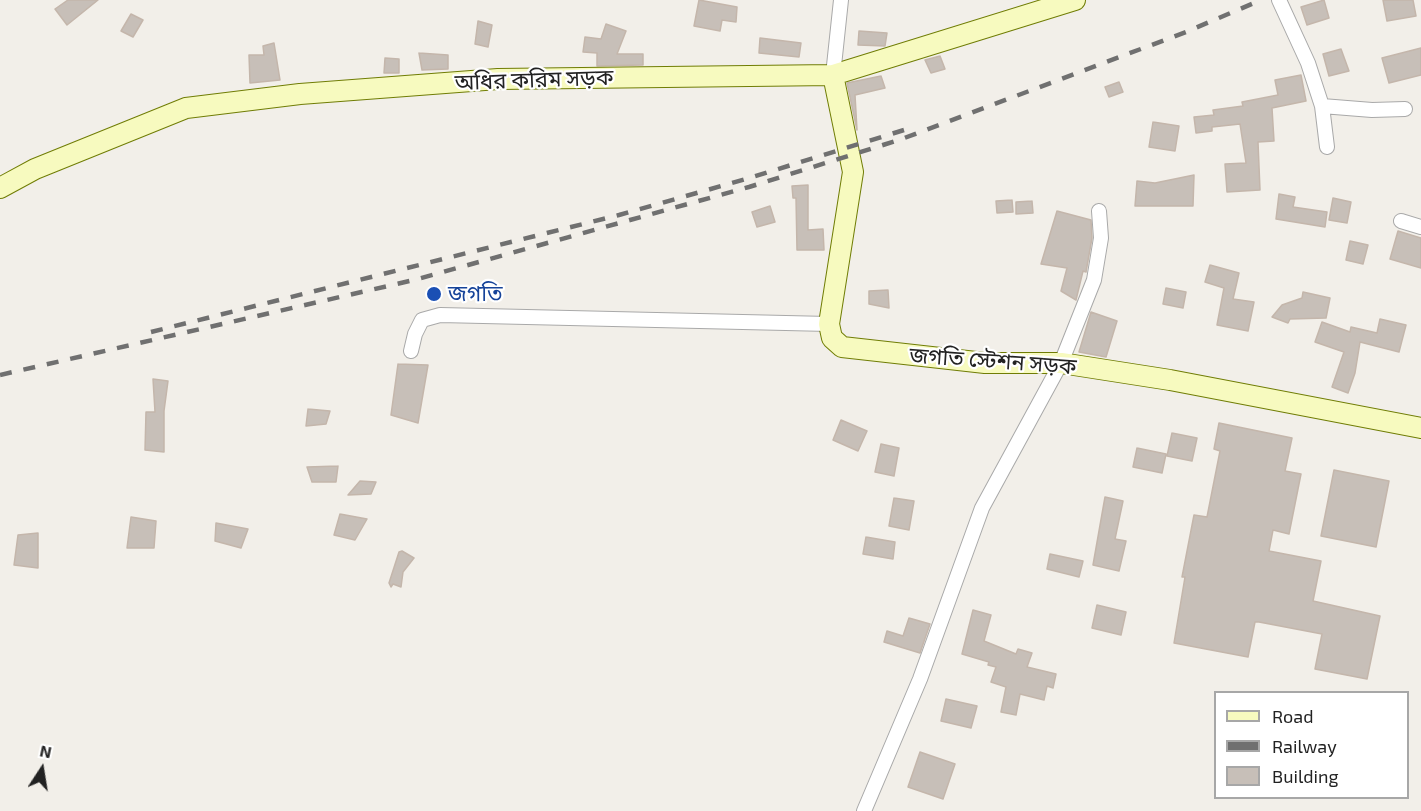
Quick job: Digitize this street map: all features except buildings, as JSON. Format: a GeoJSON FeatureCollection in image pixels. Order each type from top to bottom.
{"type":"FeatureCollection","features":[{"type":"Feature","properties":{"kind":"main road","name":"অধির করিম সড়ক"},"geometry":{"type":"LineString","coordinates":[[0,188],[57,160],[186,108],[300,94],[498,79],[833,75],[1075,0]]}},
{"type":"Feature","properties":{"kind":"main road"},"geometry":{"type":"LineString","coordinates":[[829,324],[853,172],[833,75]]}},
{"type":"Feature","properties":{"kind":"main road","name":"জগতি স্টেশন সড়ক"},"geometry":{"type":"LineString","coordinates":[[829,324],[832,338],[842,347],[985,363],[1061,363],[1170,380],[1421,428]]}},
{"type":"Feature","properties":{"kind":"street"},"geometry":{"type":"LineString","coordinates":[[833,75],[841,0]]}},
{"type":"Feature","properties":{"kind":"street"},"geometry":{"type":"LineString","coordinates":[[1280,0],[1308,63],[1322,106],[1328,147]]}},
{"type":"Feature","properties":{"kind":"street"},"geometry":{"type":"LineString","coordinates":[[1322,106],[1372,110],[1405,109]]}},
{"type":"Feature","properties":{"kind":"street"},"geometry":{"type":"LineString","coordinates":[[864,811],[920,679],[982,508],[1061,363],[1094,280],[1101,238],[1099,211]]}},
{"type":"Feature","properties":{"kind":"street"},"geometry":{"type":"LineString","coordinates":[[1401,220],[1421,227]]}},
{"type":"Feature","properties":{"kind":"street"},"geometry":{"type":"LineString","coordinates":[[411,351],[415,334],[422,320],[440,315],[829,324]]}},
{"type":"Feature","properties":{"kind":"railway"},"geometry":{"type":"LineString","coordinates":[[0,375],[414,280],[749,187],[899,140],[1186,32],[1261,0]]}},
{"type":"Feature","properties":{"kind":"railway"},"geometry":{"type":"LineString","coordinates":[[151,332],[619,215],[904,130]]}},
{"type":"Feature","properties":{"kind":"place","name":"জগতি"},"geometry":{"type":"Point","coordinates":[434,294]}}]}
